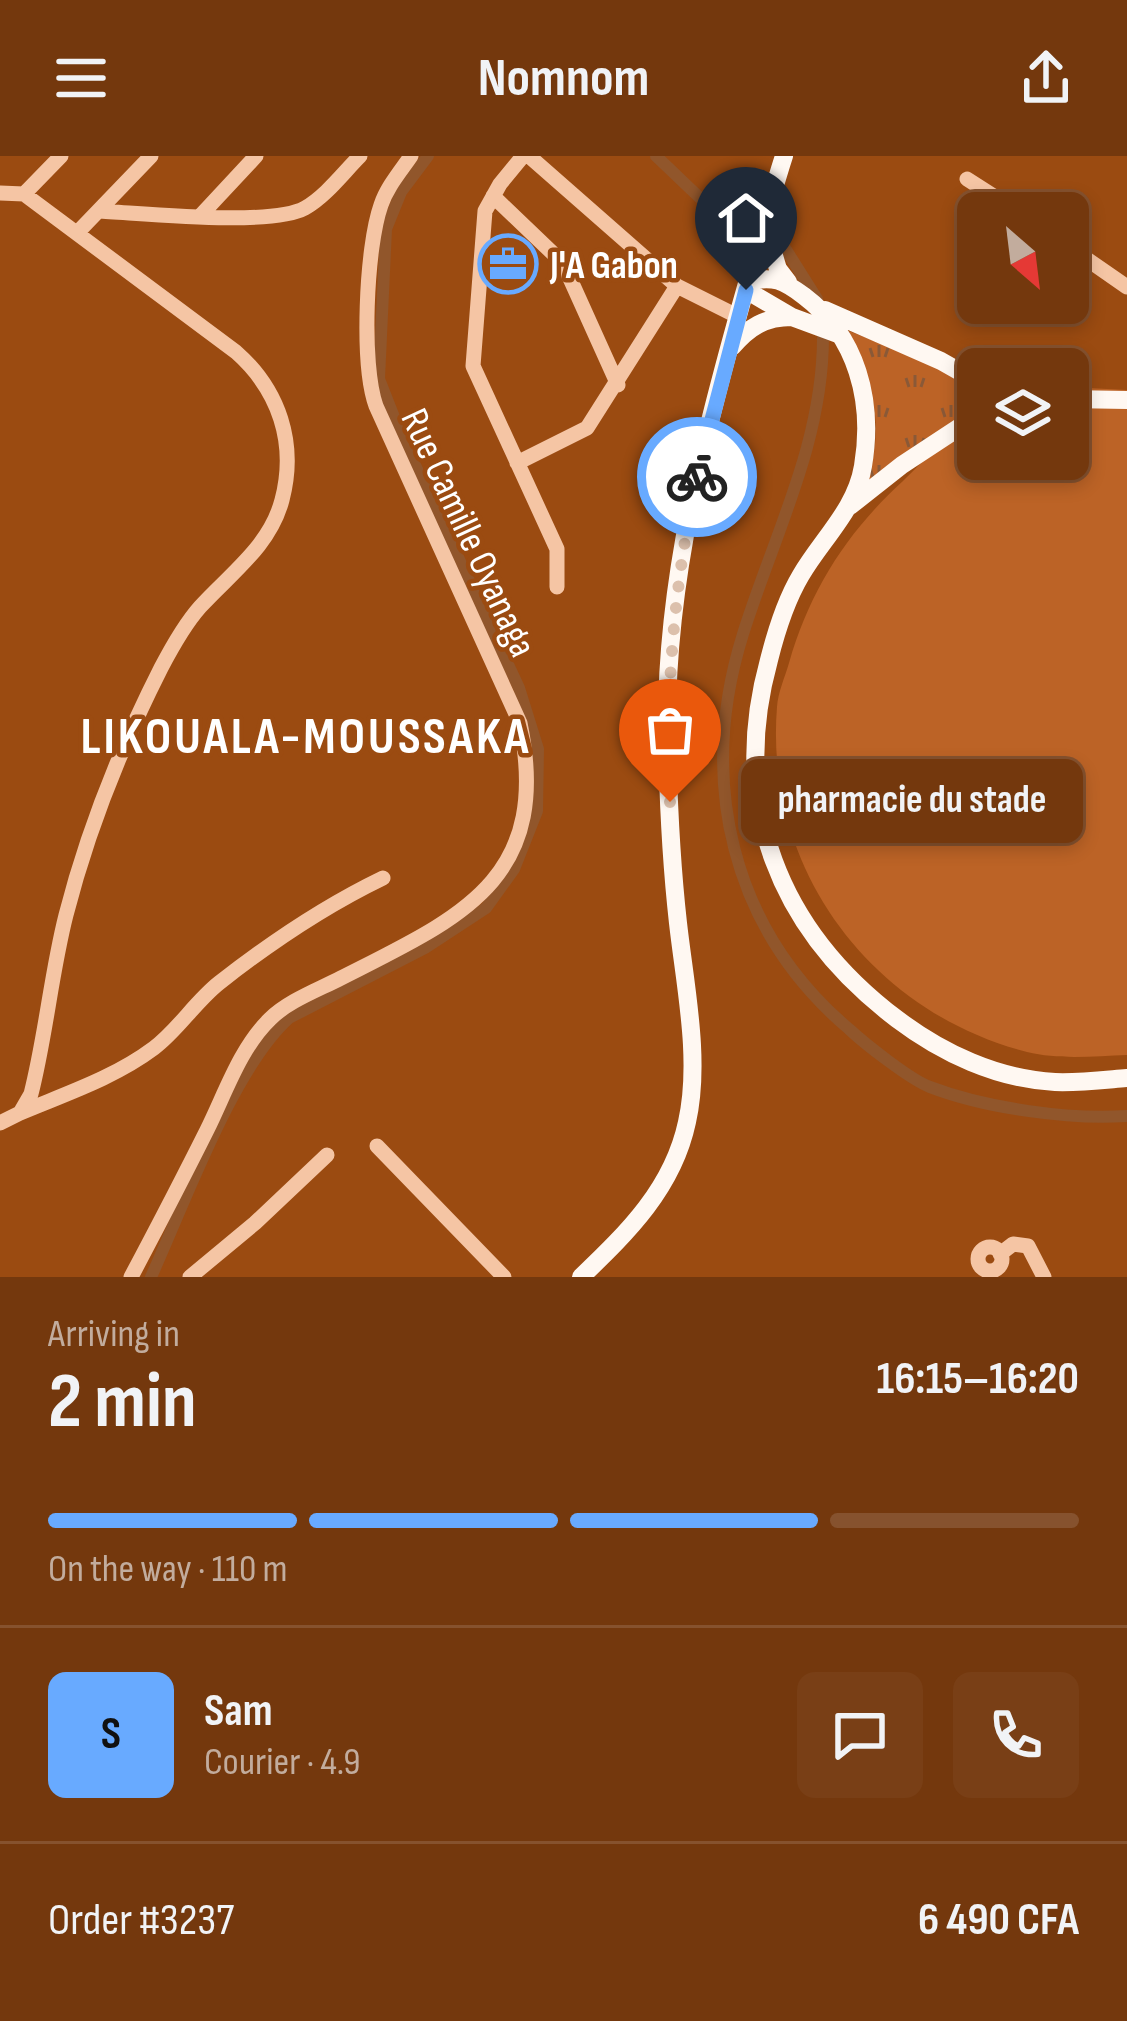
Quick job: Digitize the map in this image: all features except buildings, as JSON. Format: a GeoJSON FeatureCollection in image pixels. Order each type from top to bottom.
{"type":"FeatureCollection","features":[{"type":"Feature","properties":{"kind":"main road"},"geometry":{"type":"LineString","coordinates":[[581,1277],[628,1232],[656,1195],[679,1150],[689,1111],[690,1050],[671,856],[669,664],[680,558],[737,316],[784,156]]}},
{"type":"Feature","properties":{"kind":"main road"},"geometry":{"type":"LineString","coordinates":[[764,222],[778,268],[820,308],[957,370]]}},
{"type":"Feature","properties":{"kind":"main road"},"geometry":{"type":"LineString","coordinates":[[746,286],[769,277],[788,282]]}},
{"type":"Feature","properties":{"kind":"main road"},"geometry":{"type":"LineString","coordinates":[[746,286],[792,317],[838,334]]}},
{"type":"Feature","properties":{"kind":"main road"},"geometry":{"type":"LineString","coordinates":[[820,308],[856,360],[865,417],[863,468],[849,507],[794,589],[769,660],[756,721],[763,826],[792,905],[860,991],[935,1047],[985,1068],[1050,1082],[1127,1078]]}},
{"type":"Feature","properties":{"kind":"main road"},"geometry":{"type":"LineString","coordinates":[[729,350],[760,322],[792,317]]}},
{"type":"Feature","properties":{"kind":"main road"},"geometry":{"type":"LineString","coordinates":[[1089,400],[1127,400]]}},
{"type":"Feature","properties":{"kind":"main road"},"geometry":{"type":"LineString","coordinates":[[849,507],[957,429]]}},
{"type":"Feature","properties":{"kind":"street"},"geometry":{"type":"LineString","coordinates":[[24,194],[61,156]]}},
{"type":"Feature","properties":{"kind":"street"},"geometry":{"type":"LineString","coordinates":[[77,233],[151,156]]}},
{"type":"Feature","properties":{"kind":"street"},"geometry":{"type":"LineString","coordinates":[[201,215],[256,156]]}},
{"type":"Feature","properties":{"kind":"street"},"geometry":{"type":"LineString","coordinates":[[98,211],[293,213],[313,203],[360,156]]}},
{"type":"Feature","properties":{"kind":"street","name":"Rue Camille Oyanaga"},"geometry":{"type":"LineString","coordinates":[[131,1277],[250,1044],[270,1018],[431,932],[473,904],[501,870],[524,813],[527,760],[520,723],[376,406],[368,376],[376,222],[388,189],[411,156]]}},
{"type":"Feature","properties":{"kind":"street"},"geometry":{"type":"LineString","coordinates":[[557,587],[557,550],[473,366],[482,236],[485,211],[493,196],[526,156],[676,286],[737,316]]}},
{"type":"Feature","properties":{"kind":"street"},"geometry":{"type":"LineString","coordinates":[[967,178],[988,192]]}},
{"type":"Feature","properties":{"kind":"street"},"geometry":{"type":"LineString","coordinates":[[0,193],[24,194],[258,371],[286,433],[286,484],[275,522],[179,635],[98,808],[66,915],[31,1094],[20,1113]]}},
{"type":"Feature","properties":{"kind":"street"},"geometry":{"type":"LineString","coordinates":[[493,196],[562,262],[618,385]]}},
{"type":"Feature","properties":{"kind":"street"},"geometry":{"type":"LineString","coordinates":[[1089,261],[1127,287]]}},
{"type":"Feature","properties":{"kind":"street"},"geometry":{"type":"LineString","coordinates":[[517,463],[587,428],[676,286]]}},
{"type":"Feature","properties":{"kind":"street"},"geometry":{"type":"LineString","coordinates":[[0,1123],[98,1081],[156,1047],[218,983],[327,907],[383,878]]}},
{"type":"Feature","properties":{"kind":"street"},"geometry":{"type":"LineString","coordinates":[[377,1146],[504,1277]]}},
{"type":"Feature","properties":{"kind":"street"},"geometry":{"type":"LineString","coordinates":[[190,1277],[326,1155]]}},
{"type":"Feature","properties":{"kind":"street"},"geometry":{"type":"LineString","coordinates":[[1000,1254],[1013,1244],[1028,1246],[1044,1277]]}},
{"type":"Feature","properties":{"kind":"green space"},"geometry":{"type":"Polygon","coordinates":[[[849,331],[957,378],[957,425],[867,487],[876,424],[865,372],[849,331]]]}},
{"type":"Feature","properties":{"kind":"green space"},"geometry":{"type":"Polygon","coordinates":[[[1089,388],[1127,390],[1127,1055],[1064,1057],[1027,1052],[971,1032],[920,1004],[876,968],[839,925],[809,877],[789,824],[778,767],[777,707],[798,636],[848,542],[957,430],[957,480],[1089,480],[1089,388]]]}},
{"type":"Feature","properties":{"kind":"waterway"},"geometry":{"type":"LineString","coordinates":[[151,1277],[211,1139],[268,1041],[289,1018],[425,948],[486,908],[514,869],[537,811],[538,749],[519,688],[379,379],[386,229],[401,192],[428,156]]}},
{"type":"Feature","properties":{"kind":"waterway"},"geometry":{"type":"LineString","coordinates":[[656,156],[700,198],[748,216]]}},
{"type":"Feature","properties":{"kind":"waterway"},"geometry":{"type":"LineString","coordinates":[[778,237],[817,299]]}},
{"type":"Feature","properties":{"kind":"waterway"},"geometry":{"type":"LineString","coordinates":[[823,337],[821,376],[806,451],[743,634],[730,689],[725,797],[734,849],[751,899],[776,946],[809,989],[849,1029],[922,1083],[1027,1111],[1127,1116]]}},
{"type":"Feature","properties":{"kind":"way so far"},"geometry":{"type":"LineString","coordinates":[[670,802],[670,642],[680,558],[697,477]]}},
{"type":"Feature","properties":{"kind":"place","name":"J'A Gabon"},"geometry":{"type":"Point","coordinates":[508,264]}},
{"type":"Feature","properties":{"kind":"place","name":"pharmacie du stade"},"geometry":{"type":"Point","coordinates":[670,802]}},
{"type":"Feature","properties":{"kind":"district","name":"LIKOUALA-MOUSSAKA"},"geometry":{"type":"Point","coordinates":[306,735]}},
{"type":"Feature","properties":{"kind":"route"},"geometry":{"type":"LineString","coordinates":[[697,477],[746,290]]}}]}
